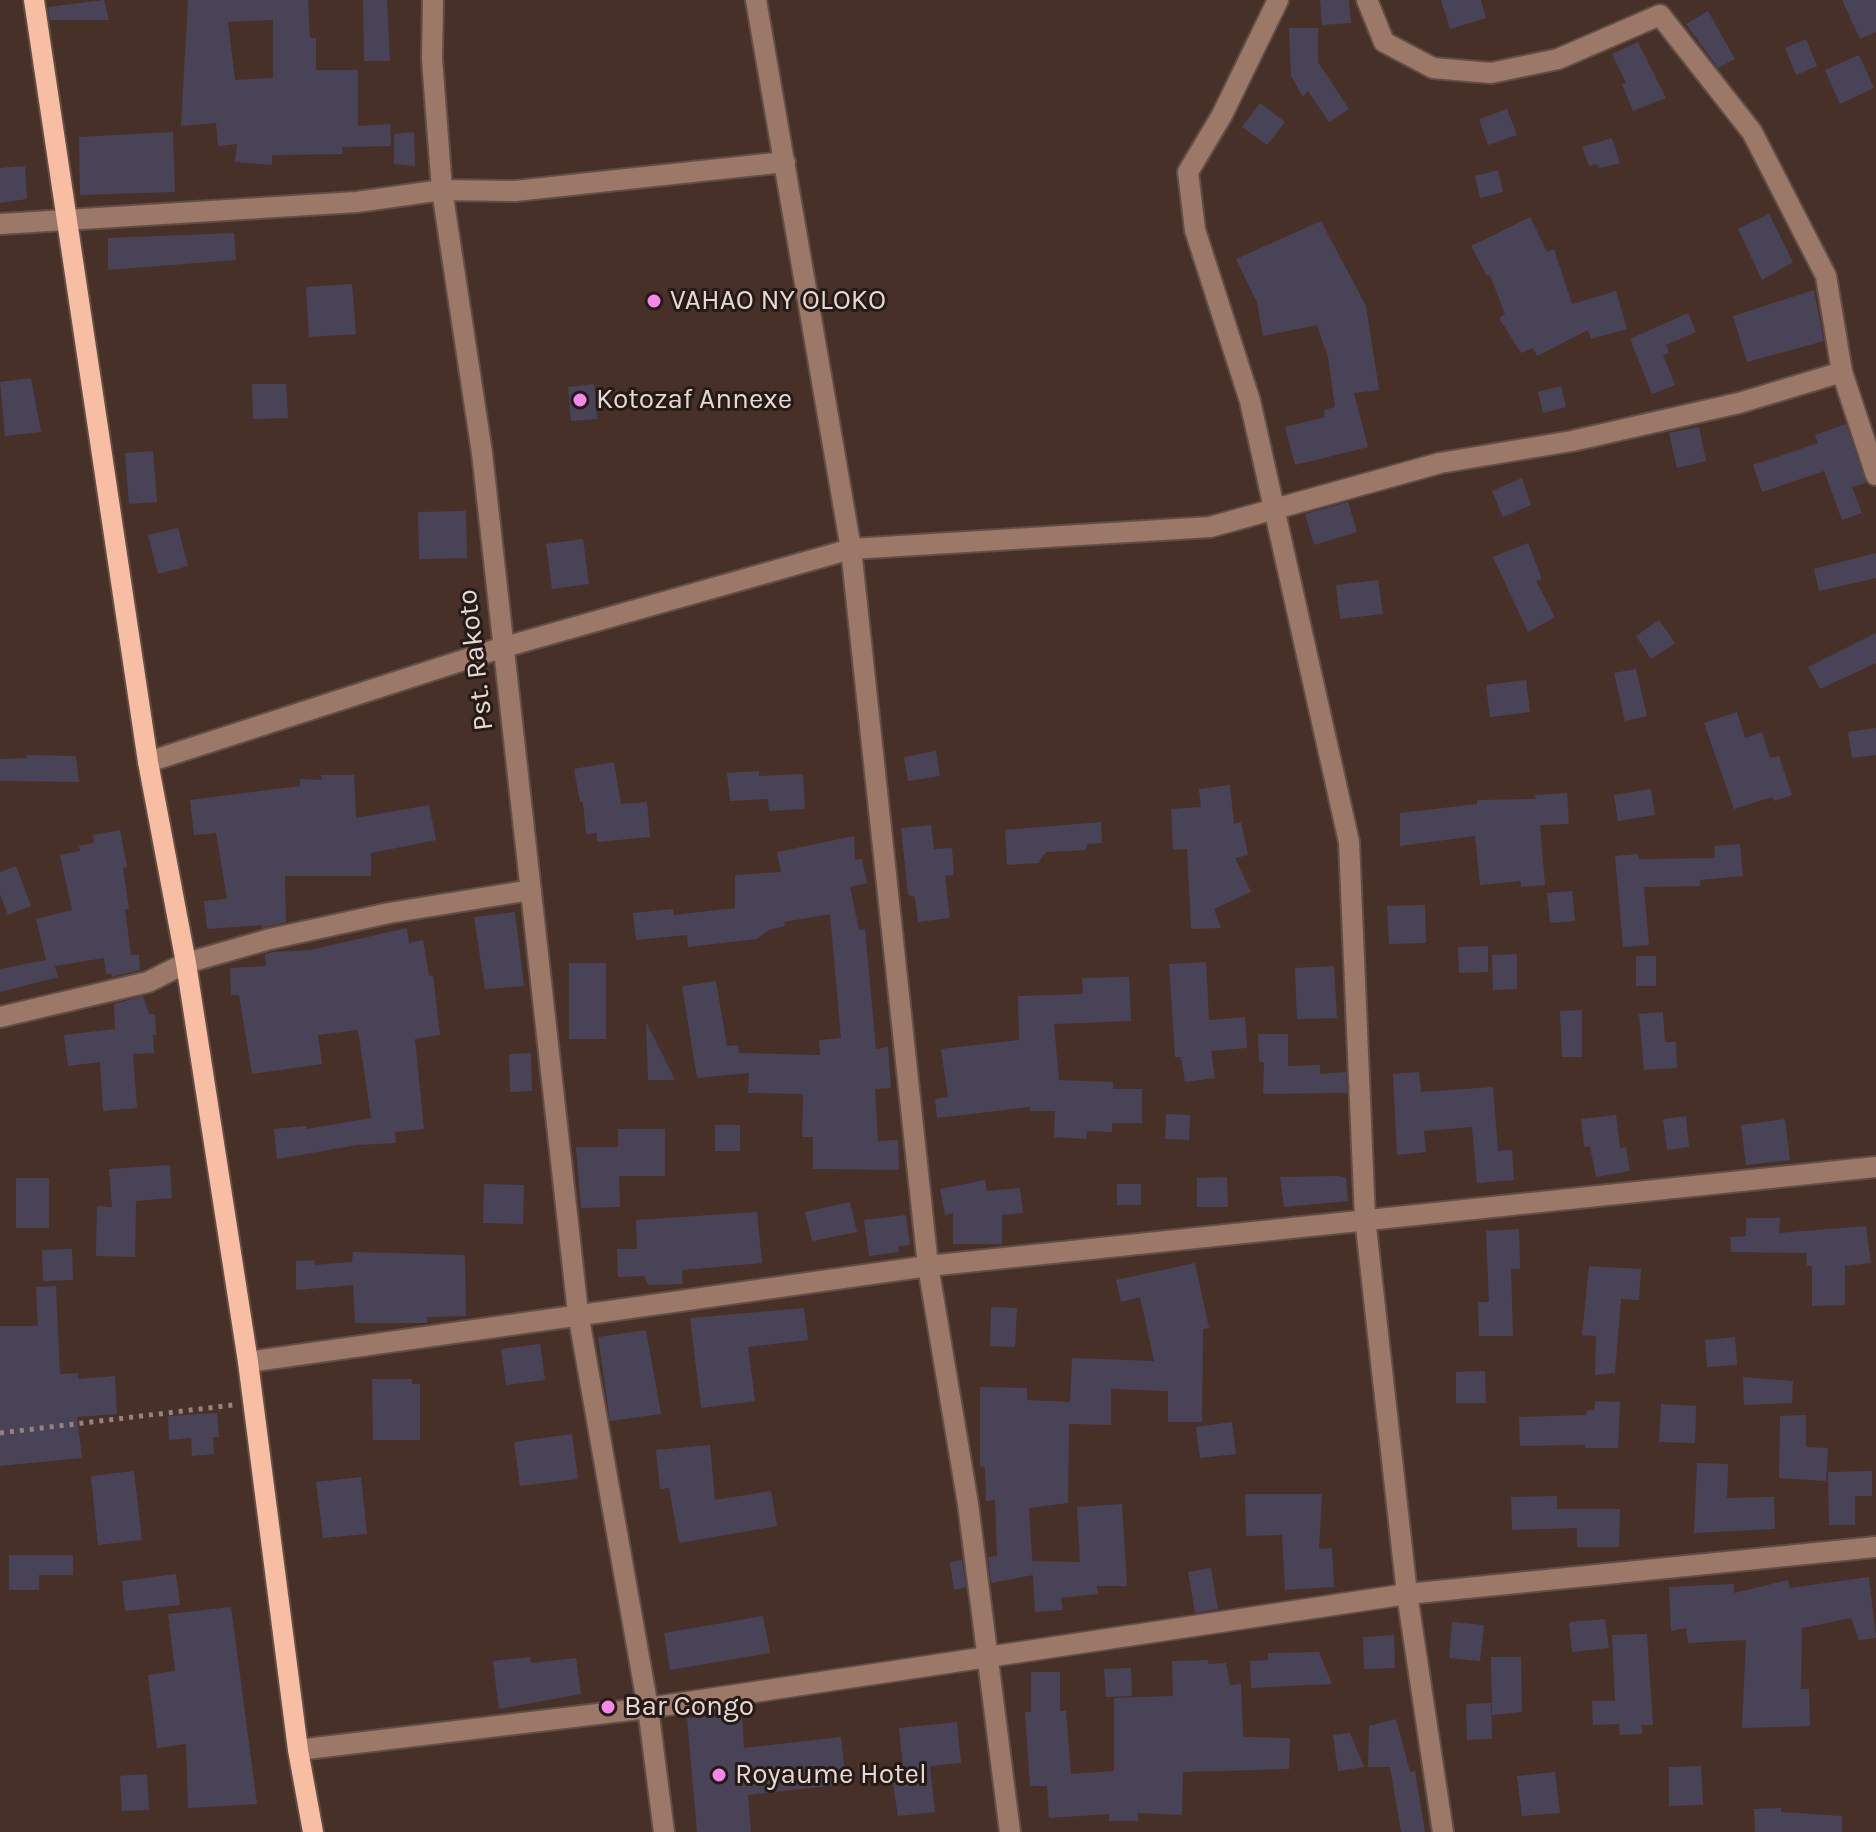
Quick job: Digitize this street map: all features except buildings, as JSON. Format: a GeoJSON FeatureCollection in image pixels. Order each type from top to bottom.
{"type":"FeatureCollection","features":[{"type":"Feature","properties":{"kind":"main road"},"geometry":{"type":"LineString","coordinates":[[34,0],[148,762],[186,963],[248,1362],[298,1750],[313,1832]]}},
{"type":"Feature","properties":{"kind":"street","name":"Pst. Rakoto"},"geometry":{"type":"LineString","coordinates":[[433,0],[432,59],[442,190],[482,453],[501,648],[578,1313],[648,1708],[664,1832]]}},
{"type":"Feature","properties":{"kind":"street"},"geometry":{"type":"LineString","coordinates":[[756,0],[851,549],[928,1266],[968,1504],[985,1659],[1010,1832]]}},
{"type":"Feature","properties":{"kind":"street"},"geometry":{"type":"LineString","coordinates":[[1278,0],[1222,115],[1188,172],[1195,230],[1250,401],[1349,842],[1365,1218],[1407,1594],[1443,1832]]}},
{"type":"Feature","properties":{"kind":"street"},"geometry":{"type":"LineString","coordinates":[[1367,0],[1384,42],[1433,68],[1491,73],[1558,59],[1660,15],[1752,132],[1826,276],[1842,372],[1876,475]]}},
{"type":"Feature","properties":{"kind":"street"},"geometry":{"type":"LineString","coordinates":[[0,224],[357,202],[442,190],[515,191],[785,162]]}},
{"type":"Feature","properties":{"kind":"street"},"geometry":{"type":"LineString","coordinates":[[148,762],[501,648],[851,549],[1210,527],[1440,463],[1572,441],[1739,403],[1842,372]]}},
{"type":"Feature","properties":{"kind":"street"},"geometry":{"type":"LineString","coordinates":[[0,1017],[148,982],[186,963],[270,939],[389,913],[531,890]]}},
{"type":"Feature","properties":{"kind":"street"},"geometry":{"type":"LineString","coordinates":[[248,1362],[928,1266],[1876,1167]]}},
{"type":"Feature","properties":{"kind":"street"},"geometry":{"type":"LineString","coordinates":[[298,1750],[648,1708],[1407,1594],[1876,1547]]}},
{"type":"Feature","properties":{"kind":"path"},"geometry":{"type":"LineString","coordinates":[[0,1433],[254,1403]]}},
{"type":"Feature","properties":{"kind":"place","name":"VAHAO NY OLOKO"},"geometry":{"type":"Point","coordinates":[654,301]}},
{"type":"Feature","properties":{"kind":"place","name":"Kotozaf Annexe"},"geometry":{"type":"Point","coordinates":[580,400]}},
{"type":"Feature","properties":{"kind":"place","name":"Bar Congo"},"geometry":{"type":"Point","coordinates":[608,1707]}},
{"type":"Feature","properties":{"kind":"place","name":"Royaume Hotel"},"geometry":{"type":"Point","coordinates":[719,1775]}}]}
